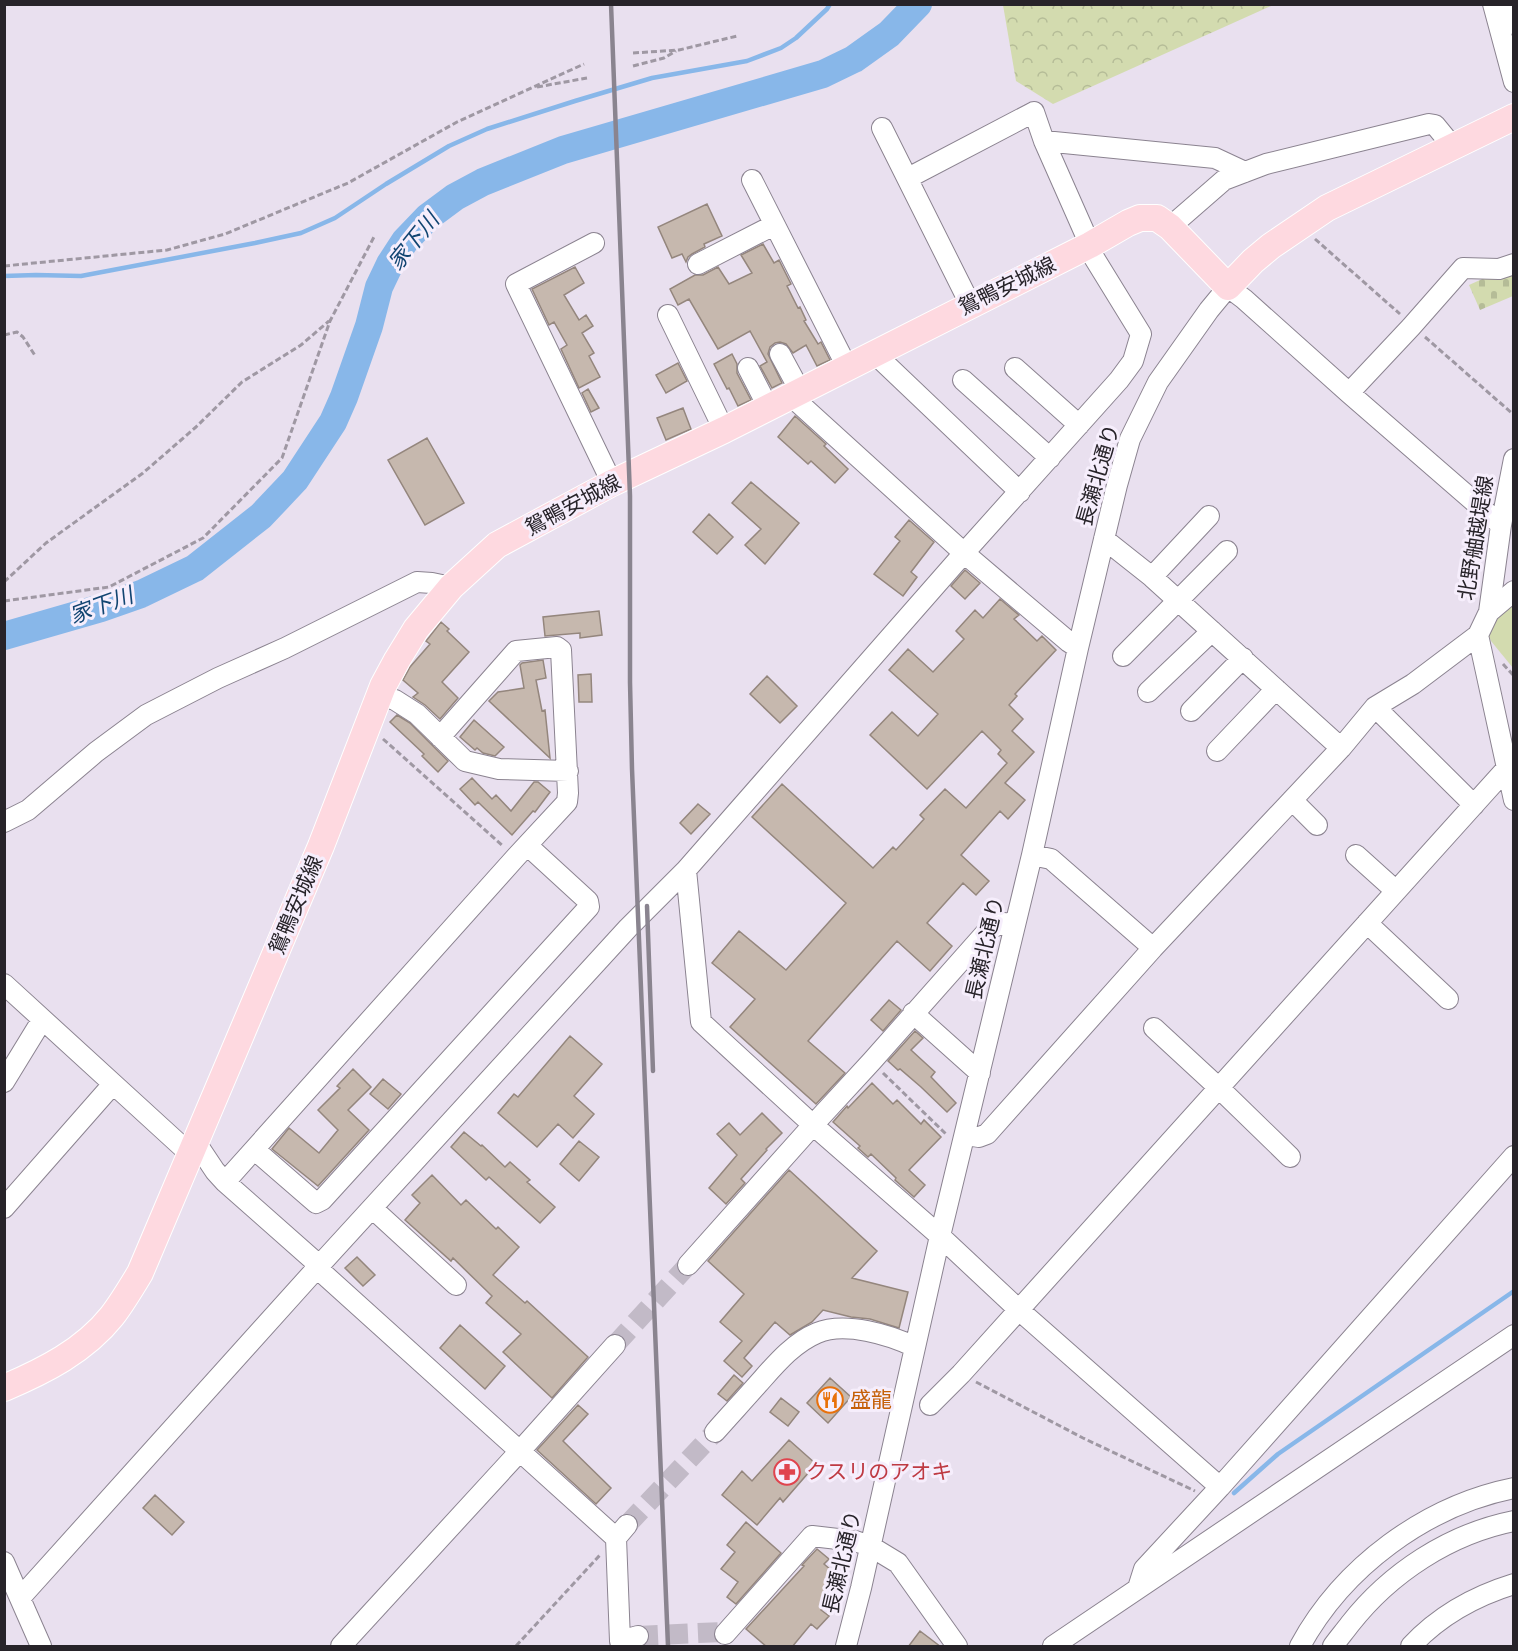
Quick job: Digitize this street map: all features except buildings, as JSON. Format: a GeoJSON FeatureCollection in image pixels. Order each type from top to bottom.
{"type":"FeatureCollection","features":[{"type":"Feature","properties":{"kind":"main road"},"geometry":{"type":"LineString","coordinates":[[1228,286],[1271,246],[1327,208],[1514,117]]}},
{"type":"Feature","properties":{"kind":"main road","name":"鴛鴨安城線"},"geometry":{"type":"LineString","coordinates":[[4,1388],[42,1371],[82,1346],[111,1317],[140,1274],[321,846],[379,694],[396,660],[416,629],[451,587],[497,545],[612,483],[796,394],[1140,218],[1157,219],[1170,227],[1228,286]]}},
{"type":"Feature","properties":{"kind":"street"},"geometry":{"type":"LineString","coordinates":[[1493,4],[1514,82]]}},
{"type":"Feature","properties":{"kind":"street"},"geometry":{"type":"LineString","coordinates":[[1507,59],[1514,26],[1513,4]]}},
{"type":"Feature","properties":{"kind":"street"},"geometry":{"type":"LineString","coordinates":[[20,1598],[628,928],[686,870],[1119,380],[1133,361],[1141,334],[1093,256],[1034,112],[908,178]]}},
{"type":"Feature","properties":{"kind":"street"},"geometry":{"type":"LineString","coordinates":[[1170,227],[1224,180],[1266,164],[1429,124],[1434,125],[1453,147]]}},
{"type":"Feature","properties":{"kind":"street"},"geometry":{"type":"LineString","coordinates":[[882,128],[970,304]]}},
{"type":"Feature","properties":{"kind":"street"},"geometry":{"type":"LineString","coordinates":[[1044,141],[1215,158],[1245,172]]}},
{"type":"Feature","properties":{"kind":"street"},"geometry":{"type":"LineString","coordinates":[[752,180],[847,367]]}},
{"type":"Feature","properties":{"kind":"street"},"geometry":{"type":"LineString","coordinates":[[698,264],[774,225]]}},
{"type":"Feature","properties":{"kind":"street"},"geometry":{"type":"LineString","coordinates":[[594,243],[516,284],[612,483]]}},
{"type":"Feature","properties":{"kind":"street"},"geometry":{"type":"LineString","coordinates":[[1348,393],[1463,268],[1499,269],[1514,264]]}},
{"type":"Feature","properties":{"kind":"street"},"geometry":{"type":"LineString","coordinates":[[1228,286],[1245,298],[1348,393],[1501,525]]}},
{"type":"Feature","properties":{"kind":"street","name":"長瀬北通り"},"geometry":{"type":"LineString","coordinates":[[846,1647],[960,1139],[980,1073],[1078,648],[1130,439],[1151,395],[1170,364],[1228,286]]}},
{"type":"Feature","properties":{"kind":"street"},"geometry":{"type":"LineString","coordinates":[[668,315],[724,430]]}},
{"type":"Feature","properties":{"kind":"street"},"geometry":{"type":"LineString","coordinates":[[874,353],[1020,492]]}},
{"type":"Feature","properties":{"kind":"street"},"geometry":{"type":"LineString","coordinates":[[780,354],[796,394],[964,554],[1078,648]]}},
{"type":"Feature","properties":{"kind":"street"},"geometry":{"type":"LineString","coordinates":[[748,368],[768,407]]}},
{"type":"Feature","properties":{"kind":"street"},"geometry":{"type":"LineString","coordinates":[[1015,368],[1079,425]]}},
{"type":"Feature","properties":{"kind":"street"},"geometry":{"type":"LineString","coordinates":[[963,380],[1050,458]]}},
{"type":"Feature","properties":{"kind":"street","name":"北野舳越堤線"},"geometry":{"type":"LineString","coordinates":[[1478,635],[1489,612],[1501,525],[1514,459]]}},
{"type":"Feature","properties":{"kind":"street"},"geometry":{"type":"LineString","coordinates":[[1152,577],[1209,516]]}},
{"type":"Feature","properties":{"kind":"street"},"geometry":{"type":"LineString","coordinates":[[1104,539],[1152,577],[1341,748]]}},
{"type":"Feature","properties":{"kind":"street"},"geometry":{"type":"LineString","coordinates":[[1123,656],[1227,551]]}},
{"type":"Feature","properties":{"kind":"street"},"geometry":{"type":"LineString","coordinates":[[4,822],[28,810],[96,752],[146,715],[417,582],[451,587]]}},
{"type":"Feature","properties":{"kind":"street"},"geometry":{"type":"LineString","coordinates":[[1489,612],[1514,591]]}},
{"type":"Feature","properties":{"kind":"street"},"geometry":{"type":"LineString","coordinates":[[1148,692],[1212,631]]}},
{"type":"Feature","properties":{"kind":"street"},"geometry":{"type":"LineString","coordinates":[[960,1139],[987,1134],[1153,948],[1341,748],[1376,707],[1413,684],[1478,635],[1514,800]]}},
{"type":"Feature","properties":{"kind":"street"},"geometry":{"type":"LineString","coordinates":[[225,1182],[567,802],[568,771],[561,650],[557,647],[516,651],[440,737]]}},
{"type":"Feature","properties":{"kind":"street"},"geometry":{"type":"LineString","coordinates":[[1191,711],[1243,658]]}},
{"type":"Feature","properties":{"kind":"street"},"geometry":{"type":"LineString","coordinates":[[1217,751],[1276,689]]}},
{"type":"Feature","properties":{"kind":"street"},"geometry":{"type":"LineString","coordinates":[[379,694],[395,700],[417,714],[465,760],[499,770],[568,771]]}},
{"type":"Feature","properties":{"kind":"street"},"geometry":{"type":"LineString","coordinates":[[1376,707],[1474,805]]}},
{"type":"Feature","properties":{"kind":"street"},"geometry":{"type":"LineString","coordinates":[[930,1405],[1019,1310],[1507,768]]}},
{"type":"Feature","properties":{"kind":"street"},"geometry":{"type":"LineString","coordinates":[[1292,800],[1317,825]]}},
{"type":"Feature","properties":{"kind":"street"},"geometry":{"type":"LineString","coordinates":[[255,1150],[316,1203],[322,1200],[589,907],[588,901],[522,851]]}},
{"type":"Feature","properties":{"kind":"street"},"geometry":{"type":"LineString","coordinates":[[1032,855],[1051,859],[1153,948]]}},
{"type":"Feature","properties":{"kind":"street"},"geometry":{"type":"LineString","coordinates":[[1356,855],[1395,891]]}},
{"type":"Feature","properties":{"kind":"street"},"geometry":{"type":"LineString","coordinates":[[686,870],[701,1022],[813,1125],[940,1236],[1215,1492]]}},
{"type":"Feature","properties":{"kind":"street"},"geometry":{"type":"LineString","coordinates":[[688,1265],[989,929],[1004,923],[1015,924]]}},
{"type":"Feature","properties":{"kind":"street"},"geometry":{"type":"LineString","coordinates":[[1367,923],[1448,999]]}},
{"type":"Feature","properties":{"kind":"street"},"geometry":{"type":"LineString","coordinates":[[4,984],[113,1084],[192,1148],[225,1182],[520,1451],[621,1531],[626,1641]]}},
{"type":"Feature","properties":{"kind":"street"},"geometry":{"type":"LineString","coordinates":[[913,1013],[980,1073]]}},
{"type":"Feature","properties":{"kind":"street"},"geometry":{"type":"LineString","coordinates":[[4,1082],[42,1020]]}},
{"type":"Feature","properties":{"kind":"street"},"geometry":{"type":"LineString","coordinates":[[1154,1028],[1220,1088],[1290,1158]]}},
{"type":"Feature","properties":{"kind":"street"},"geometry":{"type":"LineString","coordinates":[[4,1208],[113,1084]]}},
{"type":"Feature","properties":{"kind":"street"},"geometry":{"type":"LineString","coordinates":[[1138,1588],[1144,1569],[1514,1156]]}},
{"type":"Feature","properties":{"kind":"street"},"geometry":{"type":"LineString","coordinates":[[372,1208],[456,1285]]}},
{"type":"Feature","properties":{"kind":"street"},"geometry":{"type":"LineString","coordinates":[[715,1432],[784,1354],[817,1333],[844,1328],[884,1335],[915,1347]]}},
{"type":"Feature","properties":{"kind":"street"},"geometry":{"type":"LineString","coordinates":[[1053,1647],[1514,1335]]}},
{"type":"Feature","properties":{"kind":"street"},"geometry":{"type":"LineString","coordinates":[[341,1647],[615,1345]]}},
{"type":"Feature","properties":{"kind":"street"},"geometry":{"type":"LineString","coordinates":[[1300,1647],[1318,1617],[1334,1597],[1391,1544],[1412,1529],[1458,1505],[1514,1488]]}},
{"type":"Feature","properties":{"kind":"street"},"geometry":{"type":"LineString","coordinates":[[1333,1647],[1361,1610],[1390,1581],[1424,1557],[1460,1538],[1514,1521]]}},
{"type":"Feature","properties":{"kind":"street"},"geometry":{"type":"LineString","coordinates":[[729,1638],[812,1536],[820,1536],[855,1541],[870,1546],[898,1563],[957,1647]]}},
{"type":"Feature","properties":{"kind":"street"},"geometry":{"type":"LineString","coordinates":[[7,1573],[41,1647]]}},
{"type":"Feature","properties":{"kind":"street"},"geometry":{"type":"LineString","coordinates":[[1411,1647],[1436,1624],[1463,1606],[1495,1590],[1514,1584]]}},
{"type":"Feature","properties":{"kind":"path"},"geometry":{"type":"LineString","coordinates":[[633,53],[678,50],[737,36]]}},
{"type":"Feature","properties":{"kind":"path"},"geometry":{"type":"LineString","coordinates":[[633,66],[664,58],[678,50]]}},
{"type":"Feature","properties":{"kind":"path"},"geometry":{"type":"LineString","coordinates":[[4,266],[167,250],[225,234],[348,183],[457,122],[584,64]]}},
{"type":"Feature","properties":{"kind":"path"},"geometry":{"type":"LineString","coordinates":[[532,88],[587,78]]}},
{"type":"Feature","properties":{"kind":"path"},"geometry":{"type":"LineString","coordinates":[[4,601],[109,587],[203,538],[282,458],[330,321],[375,235]]}},
{"type":"Feature","properties":{"kind":"path"},"geometry":{"type":"LineString","coordinates":[[4,582],[46,543],[143,473],[196,427],[242,381],[302,345],[330,321]]}},
{"type":"Feature","properties":{"kind":"path"},"geometry":{"type":"LineString","coordinates":[[4,335],[17,332],[36,357]]}},
{"type":"Feature","properties":{"kind":"path"},"geometry":{"type":"LineString","coordinates":[[367,725],[522,851]]}},
{"type":"Feature","properties":{"kind":"path"},"geometry":{"type":"LineString","coordinates":[[872,1061],[960,1139]]}},
{"type":"Feature","properties":{"kind":"path"},"geometry":{"type":"LineString","coordinates":[[961,1374],[1083,1438],[1215,1492]]}},
{"type":"Feature","properties":{"kind":"path"},"geometry":{"type":"LineString","coordinates":[[516,1647],[621,1531]]}},
{"type":"Feature","properties":{"kind":"green space"},"geometry":{"type":"Polygon","coordinates":[[[1003,4],[1273,5],[1053,104],[1016,81],[1003,4]]]}},
{"type":"Feature","properties":{"kind":"green space"},"geometry":{"type":"Polygon","coordinates":[[[1513,265],[1513,296],[1480,310],[1469,285],[1513,265]]]}},
{"type":"Feature","properties":{"kind":"green space"},"geometry":{"type":"Polygon","coordinates":[[[1513,598],[1513,668],[1491,641],[1486,629],[1513,598]]]}},
{"type":"Feature","properties":{"kind":"waterway"},"geometry":{"type":"LineString","coordinates":[[4,276],[81,276],[301,233],[335,218],[449,146],[487,129],[652,78],[747,61],[781,48],[796,38],[830,4]]}},
{"type":"Feature","properties":{"kind":"waterway","name":"家下川"},"geometry":{"type":"LineString","coordinates":[[4,636],[141,594],[195,568],[261,516],[295,480],[333,422],[369,326],[379,287],[390,264],[405,241],[428,217],[455,197],[483,182],[563,150],[823,74],[854,59],[889,34],[918,4]]}},
{"type":"Feature","properties":{"kind":"waterway"},"geometry":{"type":"LineString","coordinates":[[1234,1493],[1278,1454],[1514,1291]]}},
{"type":"Feature","properties":{"kind":"tunnel"},"geometry":{"type":"LineString","coordinates":[[615,1345],[688,1265]]}},
{"type":"Feature","properties":{"kind":"tunnel"},"geometry":{"type":"LineString","coordinates":[[627,1525],[715,1432]]}},
{"type":"Feature","properties":{"kind":"tunnel"},"geometry":{"type":"LineString","coordinates":[[638,1636],[721,1632]]}},
{"type":"Feature","properties":{"kind":"railway"},"geometry":{"type":"LineString","coordinates":[[611,4],[630,496],[632,769],[668,1646]]}},
{"type":"Feature","properties":{"kind":"railway"},"geometry":{"type":"LineString","coordinates":[[647,906],[653,1071]]}},
{"type":"Feature","properties":{"kind":"place","name":"盛龍"},"geometry":{"type":"Point","coordinates":[830,1400]}},
{"type":"Feature","properties":{"kind":"place","name":"クスリのアオキ"},"geometry":{"type":"Point","coordinates":[787,1472]}}]}
